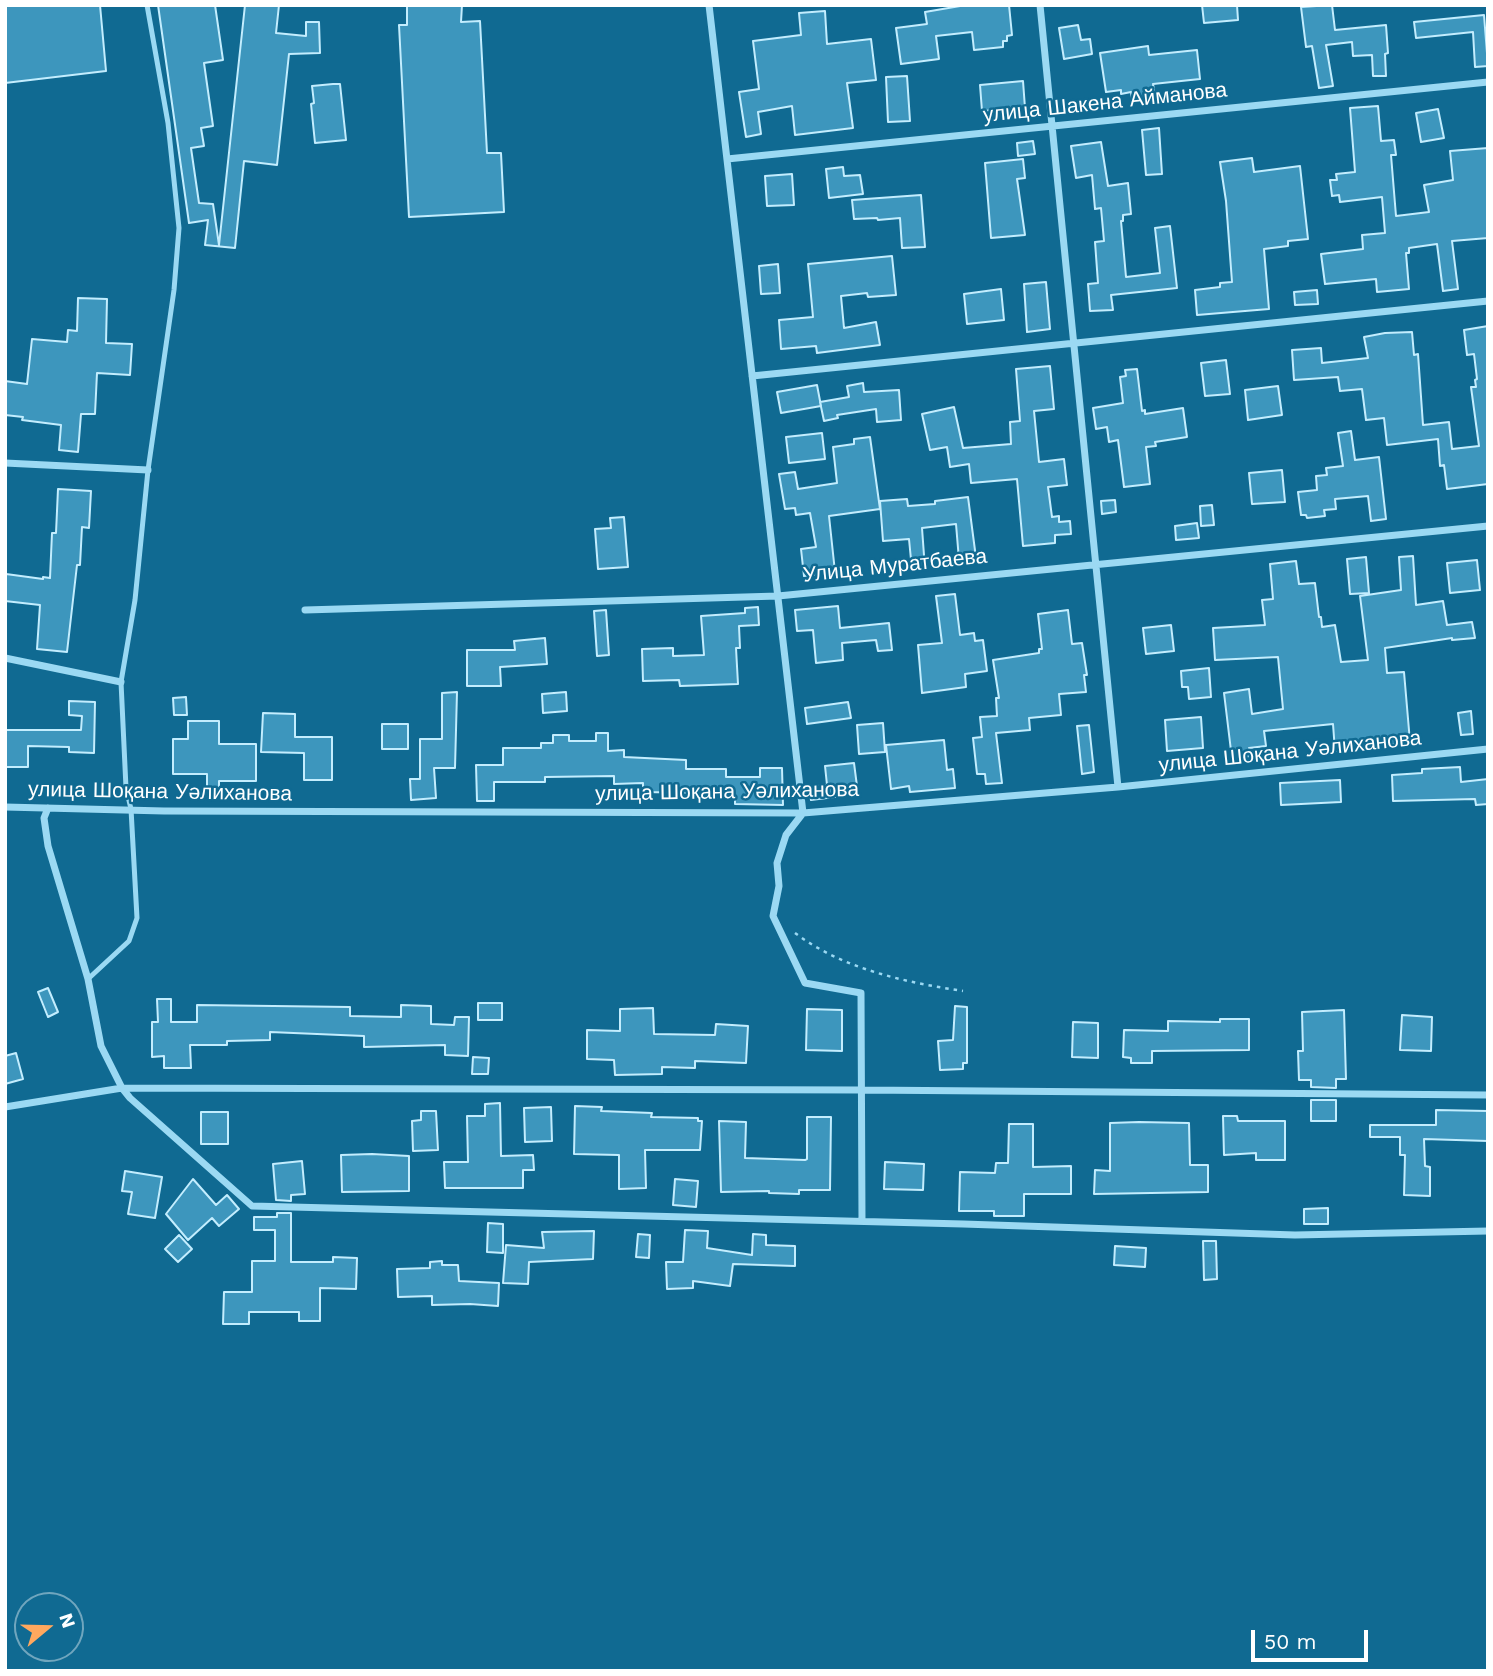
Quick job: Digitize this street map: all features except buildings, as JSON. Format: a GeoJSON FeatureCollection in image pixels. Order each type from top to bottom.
{"type":"FeatureCollection","features":[{"type":"Feature","properties":{"kind":"street"},"geometry":{"type":"LineString","coordinates":[[709,5],[803,813],[786,835],[777,863],[779,886],[773,916],[804,983],[861,993],[862,1222]]}},
{"type":"Feature","properties":{"kind":"street"},"geometry":{"type":"LineString","coordinates":[[1040,5],[1118,788]]}},
{"type":"Feature","properties":{"kind":"street","name":"улица Шакена Айманова"},"geometry":{"type":"LineString","coordinates":[[727,159],[1488,82]]}},
{"type":"Feature","properties":{"kind":"street"},"geometry":{"type":"LineString","coordinates":[[752,376],[1488,301]]}},
{"type":"Feature","properties":{"kind":"street"},"geometry":{"type":"LineString","coordinates":[[5,463],[148,470]]}},
{"type":"Feature","properties":{"kind":"street","name":"Улица Муратбаева"},"geometry":{"type":"LineString","coordinates":[[305,610],[778,596],[1488,526]]}},
{"type":"Feature","properties":{"kind":"street"},"geometry":{"type":"LineString","coordinates":[[5,658],[121,682]]}},
{"type":"Feature","properties":{"kind":"street","name":"улица Шоқана Уәлиханова"},"geometry":{"type":"LineString","coordinates":[[5,807],[164,811],[803,813],[1118,788],[1488,749]]}},
{"type":"Feature","properties":{"kind":"street"},"geometry":{"type":"LineString","coordinates":[[48,808],[44,818],[50,855],[88,979],[101,1046],[122,1088],[252,1206],[1295,1235],[1488,1231]]}},
{"type":"Feature","properties":{"kind":"street"},"geometry":{"type":"LineString","coordinates":[[5,1108],[122,1088],[1488,1095]]}},
{"type":"Feature","properties":{"kind":"lane"},"geometry":{"type":"LineString","coordinates":[[88,979],[130,941],[137,918],[131,809],[126,788],[121,682],[135,600],[148,470],[174,290],[179,228],[167,123],[147,5]]}},
{"type":"Feature","properties":{"kind":"path"},"geometry":{"type":"LineString","coordinates":[[792,930],[811,944],[895,979],[962,991]]}}]}
